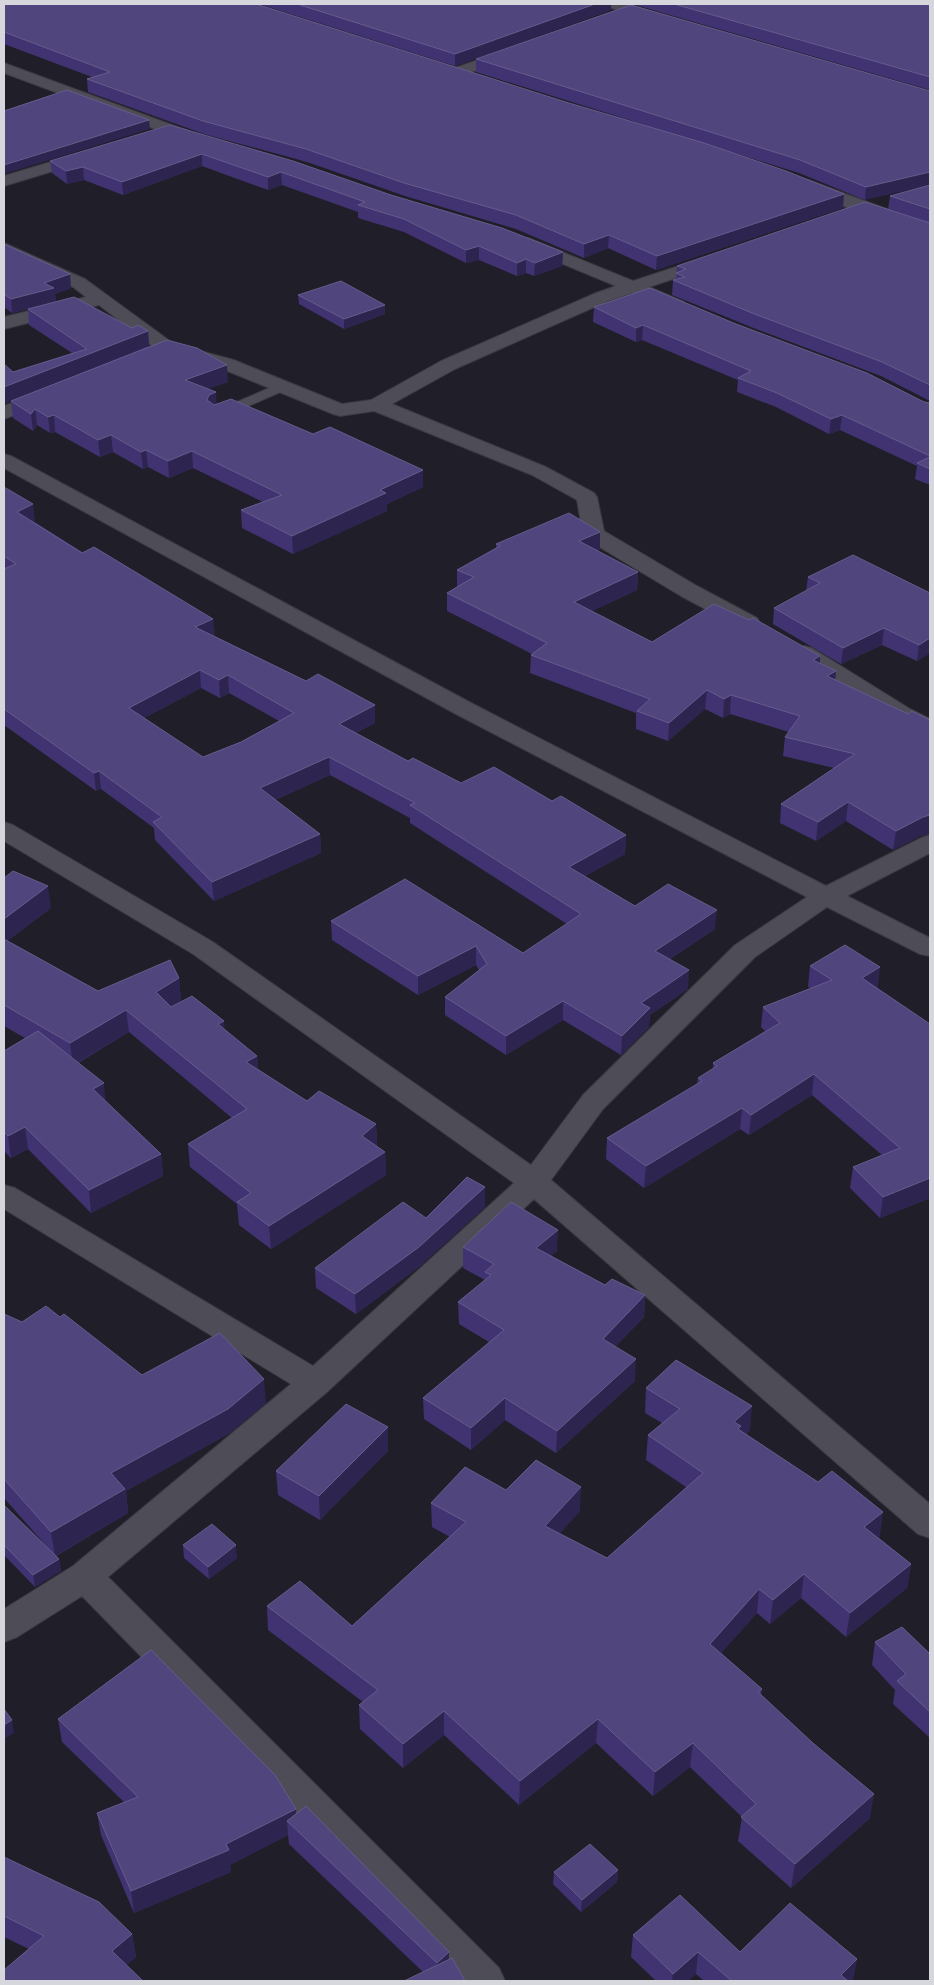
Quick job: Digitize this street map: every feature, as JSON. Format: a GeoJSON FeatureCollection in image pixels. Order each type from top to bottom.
{"type":"FeatureCollection","features":[{"type":"Feature","properties":{"kind":"street"},"geometry":{"type":"LineString","coordinates":[[613,10],[629,10],[671,22]]}},
{"type":"Feature","properties":{"kind":"street"},"geometry":{"type":"LineString","coordinates":[[457,72],[530,46]]}},
{"type":"Feature","properties":{"kind":"street"},"geometry":{"type":"LineString","coordinates":[[438,66],[484,81]]}},
{"type":"Feature","properties":{"kind":"street"},"geometry":{"type":"LineString","coordinates":[[4,68],[170,130],[214,144]]}},
{"type":"Feature","properties":{"kind":"street"},"geometry":{"type":"LineString","coordinates":[[143,138],[170,130]]}},
{"type":"Feature","properties":{"kind":"street"},"geometry":{"type":"LineString","coordinates":[[4,181],[98,152]]}},
{"type":"Feature","properties":{"kind":"street"},"geometry":{"type":"LineString","coordinates":[[792,179],[864,208],[930,231]]}},
{"type":"Feature","properties":{"kind":"street"},"geometry":{"type":"LineString","coordinates":[[836,218],[892,201]]}},
{"type":"Feature","properties":{"kind":"street"},"geometry":{"type":"LineString","coordinates":[[509,235],[697,314]]}},
{"type":"Feature","properties":{"kind":"street"},"geometry":{"type":"LineString","coordinates":[[4,248],[79,283],[102,299],[158,352],[226,364],[340,410],[376,405],[448,365],[602,297],[726,256]]}},
{"type":"Feature","properties":{"kind":"street"},"geometry":{"type":"LineString","coordinates":[[4,323],[102,299]]}},
{"type":"Feature","properties":{"kind":"street"},"geometry":{"type":"LineString","coordinates":[[4,413],[61,390]]}},
{"type":"Feature","properties":{"kind":"street"},"geometry":{"type":"LineString","coordinates":[[376,405],[539,470],[587,497],[594,534],[689,591],[777,638],[902,714],[930,728]]}},
{"type":"Feature","properties":{"kind":"street"},"geometry":{"type":"LineString","coordinates":[[4,460],[329,638],[825,896],[930,948]]}},
{"type":"Feature","properties":{"kind":"street"},"geometry":{"type":"LineString","coordinates":[[4,830],[203,948],[534,1182],[930,1524]]}},
{"type":"Feature","properties":{"kind":"street"},"geometry":{"type":"LineString","coordinates":[[4,1627],[85,1576],[315,1383],[534,1182],[592,1102],[745,951],[825,896],[930,843]]}},
{"type":"Feature","properties":{"kind":"street"},"geometry":{"type":"LineString","coordinates":[[4,1195],[315,1383]]}},
{"type":"Feature","properties":{"kind":"street"},"geometry":{"type":"LineString","coordinates":[[85,1576],[485,1981]]}},
{"type":"Feature","properties":{"kind":"lane"},"geometry":{"type":"LineString","coordinates":[[216,416],[280,387]]}},
{"type":"Feature","properties":{"kind":"building"},"geometry":{"type":"Polygon","coordinates":[[[4,4],[256,4],[569,103],[704,143],[786,171],[844,194],[657,256],[609,235],[584,244],[516,215],[404,183],[306,149],[203,121],[87,79],[110,72],[4,32],[4,4]]]}},
{"type":"Feature","properties":{"kind":"building"},"geometry":{"type":"Polygon","coordinates":[[[297,4],[595,4],[455,54],[297,4]]]}},
{"type":"Feature","properties":{"kind":"building"},"geometry":{"type":"Polygon","coordinates":[[[674,4],[930,4],[930,77],[674,4]]]}},
{"type":"Feature","properties":{"kind":"building"},"geometry":{"type":"Polygon","coordinates":[[[631,5],[930,91],[930,172],[866,187],[800,160],[476,59],[631,5]]]}},
{"type":"Feature","properties":{"kind":"building"},"geometry":{"type":"Polygon","coordinates":[[[67,90],[149,120],[4,165],[4,111],[67,90]]]}},
{"type":"Feature","properties":{"kind":"building"},"geometry":{"type":"Polygon","coordinates":[[[170,125],[293,161],[391,195],[502,228],[563,252],[535,263],[526,259],[517,263],[479,246],[466,250],[404,219],[358,205],[365,202],[281,172],[268,177],[202,154],[122,182],[83,167],[66,171],[50,161],[170,125]]]}},
{"type":"Feature","properties":{"kind":"building"},"geometry":{"type":"Polygon","coordinates":[[[930,185],[930,209],[890,196],[930,185]]]}},
{"type":"Feature","properties":{"kind":"building"},"geometry":{"type":"Polygon","coordinates":[[[865,202],[930,223],[930,385],[882,362],[752,313],[673,280],[685,277],[676,273],[686,269],[677,266],[865,202]]]}},
{"type":"Feature","properties":{"kind":"building"},"geometry":{"type":"Polygon","coordinates":[[[4,244],[70,274],[44,283],[54,288],[11,299],[4,294],[4,244]]]}},
{"type":"Feature","properties":{"kind":"building"},"geometry":{"type":"Polygon","coordinates":[[[341,281],[385,305],[344,319],[298,295],[341,281]]]}},
{"type":"Feature","properties":{"kind":"building"},"geometry":{"type":"Polygon","coordinates":[[[650,288],[736,324],[867,373],[924,402],[930,403],[930,456],[842,415],[831,419],[777,393],[738,378],[751,371],[643,325],[636,328],[594,307],[650,288]]]}},
{"type":"Feature","properties":{"kind":"building"},"geometry":{"type":"Polygon","coordinates":[[[74,297],[132,328],[138,325],[148,331],[4,387],[4,364],[13,372],[87,349],[28,309],[74,297]]]}},
{"type":"Feature","properties":{"kind":"building"},"geometry":{"type":"Polygon","coordinates":[[[167,340],[197,348],[227,365],[185,380],[216,392],[209,395],[207,400],[214,405],[231,399],[313,434],[330,427],[423,470],[380,490],[386,493],[292,536],[241,510],[282,495],[192,451],[168,461],[146,450],[141,452],[111,435],[98,440],[54,415],[48,417],[35,409],[31,414],[11,401],[167,340]]]}},
{"type":"Feature","properties":{"kind":"building"},"geometry":{"type":"Polygon","coordinates":[[[930,457],[930,469],[917,463],[930,457]]]}},
{"type":"Feature","properties":{"kind":"building"},"geometry":{"type":"Polygon","coordinates":[[[4,487],[33,504],[17,512],[82,553],[94,547],[213,619],[195,627],[306,681],[318,674],[375,705],[339,724],[408,761],[413,758],[461,783],[494,767],[552,801],[561,796],[626,835],[569,867],[635,906],[668,884],[717,910],[655,951],[689,970],[641,1003],[650,1008],[622,1036],[563,1001],[506,1036],[445,997],[487,964],[476,946],[418,976],[331,921],[405,879],[523,953],[581,914],[410,805],[415,803],[329,757],[260,788],[320,834],[212,882],[153,822],[162,817],[99,771],[94,773],[4,709],[4,569],[16,564],[4,556],[4,487]],[[200,670],[129,708],[203,757],[241,742],[294,713],[228,675],[219,680],[200,670]]]}},
{"type":"Feature","properties":{"kind":"building"},"geometry":{"type":"Polygon","coordinates":[[[569,513],[600,532],[579,541],[638,572],[574,602],[652,642],[714,604],[749,620],[753,618],[820,656],[813,660],[836,671],[827,676],[908,714],[912,711],[930,720],[930,815],[896,831],[848,802],[818,822],[781,804],[855,754],[785,737],[800,716],[731,695],[724,699],[707,690],[669,723],[637,711],[650,699],[531,655],[547,643],[447,593],[474,577],[457,570],[500,546],[496,544],[569,513]]]}},
{"type":"Feature","properties":{"kind":"building"},"geometry":{"type":"Polygon","coordinates":[[[853,555],[930,593],[930,638],[919,645],[884,628],[843,648],[774,608],[820,583],[808,577],[853,555]]]}},
{"type":"Feature","properties":{"kind":"building"},"geometry":{"type":"Polygon","coordinates":[[[13,871],[48,886],[4,919],[4,878],[13,871]]]}},
{"type":"Feature","properties":{"kind":"building"},"geometry":{"type":"Polygon","coordinates":[[[4,939],[98,991],[170,960],[179,978],[156,992],[171,1007],[192,996],[224,1021],[218,1024],[257,1056],[246,1062],[307,1101],[319,1091],[376,1124],[362,1136],[385,1152],[269,1226],[237,1202],[251,1193],[188,1144],[247,1109],[126,1010],[70,1043],[4,1005],[4,939]]]}},
{"type":"Feature","properties":{"kind":"building"},"geometry":{"type":"Polygon","coordinates":[[[845,945],[880,967],[862,978],[930,1024],[930,1178],[883,1197],[853,1167],[900,1148],[814,1074],[751,1115],[742,1108],[646,1166],[607,1138],[702,1081],[698,1078],[717,1066],[713,1063],[780,1023],[763,1007],[832,980],[810,966],[845,945]]]}},
{"type":"Feature","properties":{"kind":"building"},"geometry":{"type":"Polygon","coordinates":[[[38,1031],[104,1083],[93,1089],[161,1154],[89,1190],[25,1127],[8,1136],[4,1132],[4,1051],[38,1031]]]}},
{"type":"Feature","properties":{"kind":"building"},"geometry":{"type":"Polygon","coordinates":[[[467,1177],[485,1187],[419,1247],[355,1294],[315,1268],[403,1202],[426,1218],[467,1177]]]}},
{"type":"Feature","properties":{"kind":"building"},"geometry":{"type":"Polygon","coordinates":[[[511,1202],[558,1230],[536,1248],[605,1285],[612,1279],[645,1295],[603,1339],[636,1359],[557,1431],[505,1398],[471,1428],[423,1398],[504,1330],[458,1302],[491,1275],[485,1272],[494,1264],[463,1247],[511,1202]]]}},
{"type":"Feature","properties":{"kind":"building"},"geometry":{"type":"Polygon","coordinates":[[[46,1306],[60,1317],[64,1314],[142,1375],[220,1333],[264,1379],[228,1409],[111,1473],[125,1489],[51,1532],[4,1479],[4,1314],[22,1322],[46,1306]]]}},
{"type":"Feature","properties":{"kind":"building"},"geometry":{"type":"Polygon","coordinates":[[[676,1360],[752,1406],[734,1422],[741,1426],[738,1429],[818,1482],[832,1471],[883,1512],[864,1527],[911,1564],[850,1613],[804,1574],[773,1600],[759,1589],[710,1644],[762,1689],[758,1692],[814,1744],[874,1794],[795,1864],[741,1817],[756,1804],[693,1743],[655,1772],[598,1719],[520,1781],[444,1711],[403,1744],[359,1705],[378,1690],[267,1606],[300,1581],[352,1626],[466,1522],[431,1503],[465,1467],[506,1490],[536,1460],[581,1487],[545,1526],[607,1558],[703,1473],[648,1435],[680,1409],[646,1388],[676,1360]]]}},
{"type":"Feature","properties":{"kind":"building"},"geometry":{"type":"Polygon","coordinates":[[[346,1404],[388,1427],[319,1496],[276,1471],[346,1404]]]}},
{"type":"Feature","properties":{"kind":"building"},"geometry":{"type":"Polygon","coordinates":[[[4,1505],[59,1559],[33,1575],[4,1545],[4,1505]]]}},
{"type":"Feature","properties":{"kind":"building"},"geometry":{"type":"Polygon","coordinates":[[[212,1524],[236,1545],[208,1567],[183,1545],[212,1524]]]}},
{"type":"Feature","properties":{"kind":"building"},"geometry":{"type":"Polygon","coordinates":[[[902,1627],[930,1654],[930,1712],[897,1681],[906,1674],[875,1642],[902,1627]]]}},
{"type":"Feature","properties":{"kind":"building"},"geometry":{"type":"Polygon","coordinates":[[[151,1650],[275,1775],[296,1809],[226,1844],[229,1850],[131,1891],[97,1813],[138,1797],[58,1719],[151,1650]]]}},
{"type":"Feature","properties":{"kind":"building"},"geometry":{"type":"Polygon","coordinates":[[[4,1709],[12,1720],[4,1725],[4,1709]]]}},
{"type":"Feature","properties":{"kind":"building"},"geometry":{"type":"Polygon","coordinates":[[[306,1806],[449,1952],[437,1963],[287,1821],[306,1806]]]}},
{"type":"Feature","properties":{"kind":"building"},"geometry":{"type":"Polygon","coordinates":[[[590,1844],[618,1870],[582,1900],[554,1872],[590,1844]]]}},
{"type":"Feature","properties":{"kind":"building"},"geometry":{"type":"Polygon","coordinates":[[[4,1857],[99,1902],[132,1934],[112,1951],[143,1981],[4,1981],[4,1970],[44,1936],[4,1916],[4,1857]]]}},
{"type":"Feature","properties":{"kind":"building"},"geometry":{"type":"Polygon","coordinates":[[[680,1895],[740,1952],[790,1903],[857,1959],[841,1975],[848,1981],[732,1981],[698,1952],[673,1974],[633,1935],[680,1895]]]}},
{"type":"Feature","properties":{"kind":"building"},"geometry":{"type":"Polygon","coordinates":[[[452,1958],[465,1981],[404,1981],[452,1958]]]}}]}
